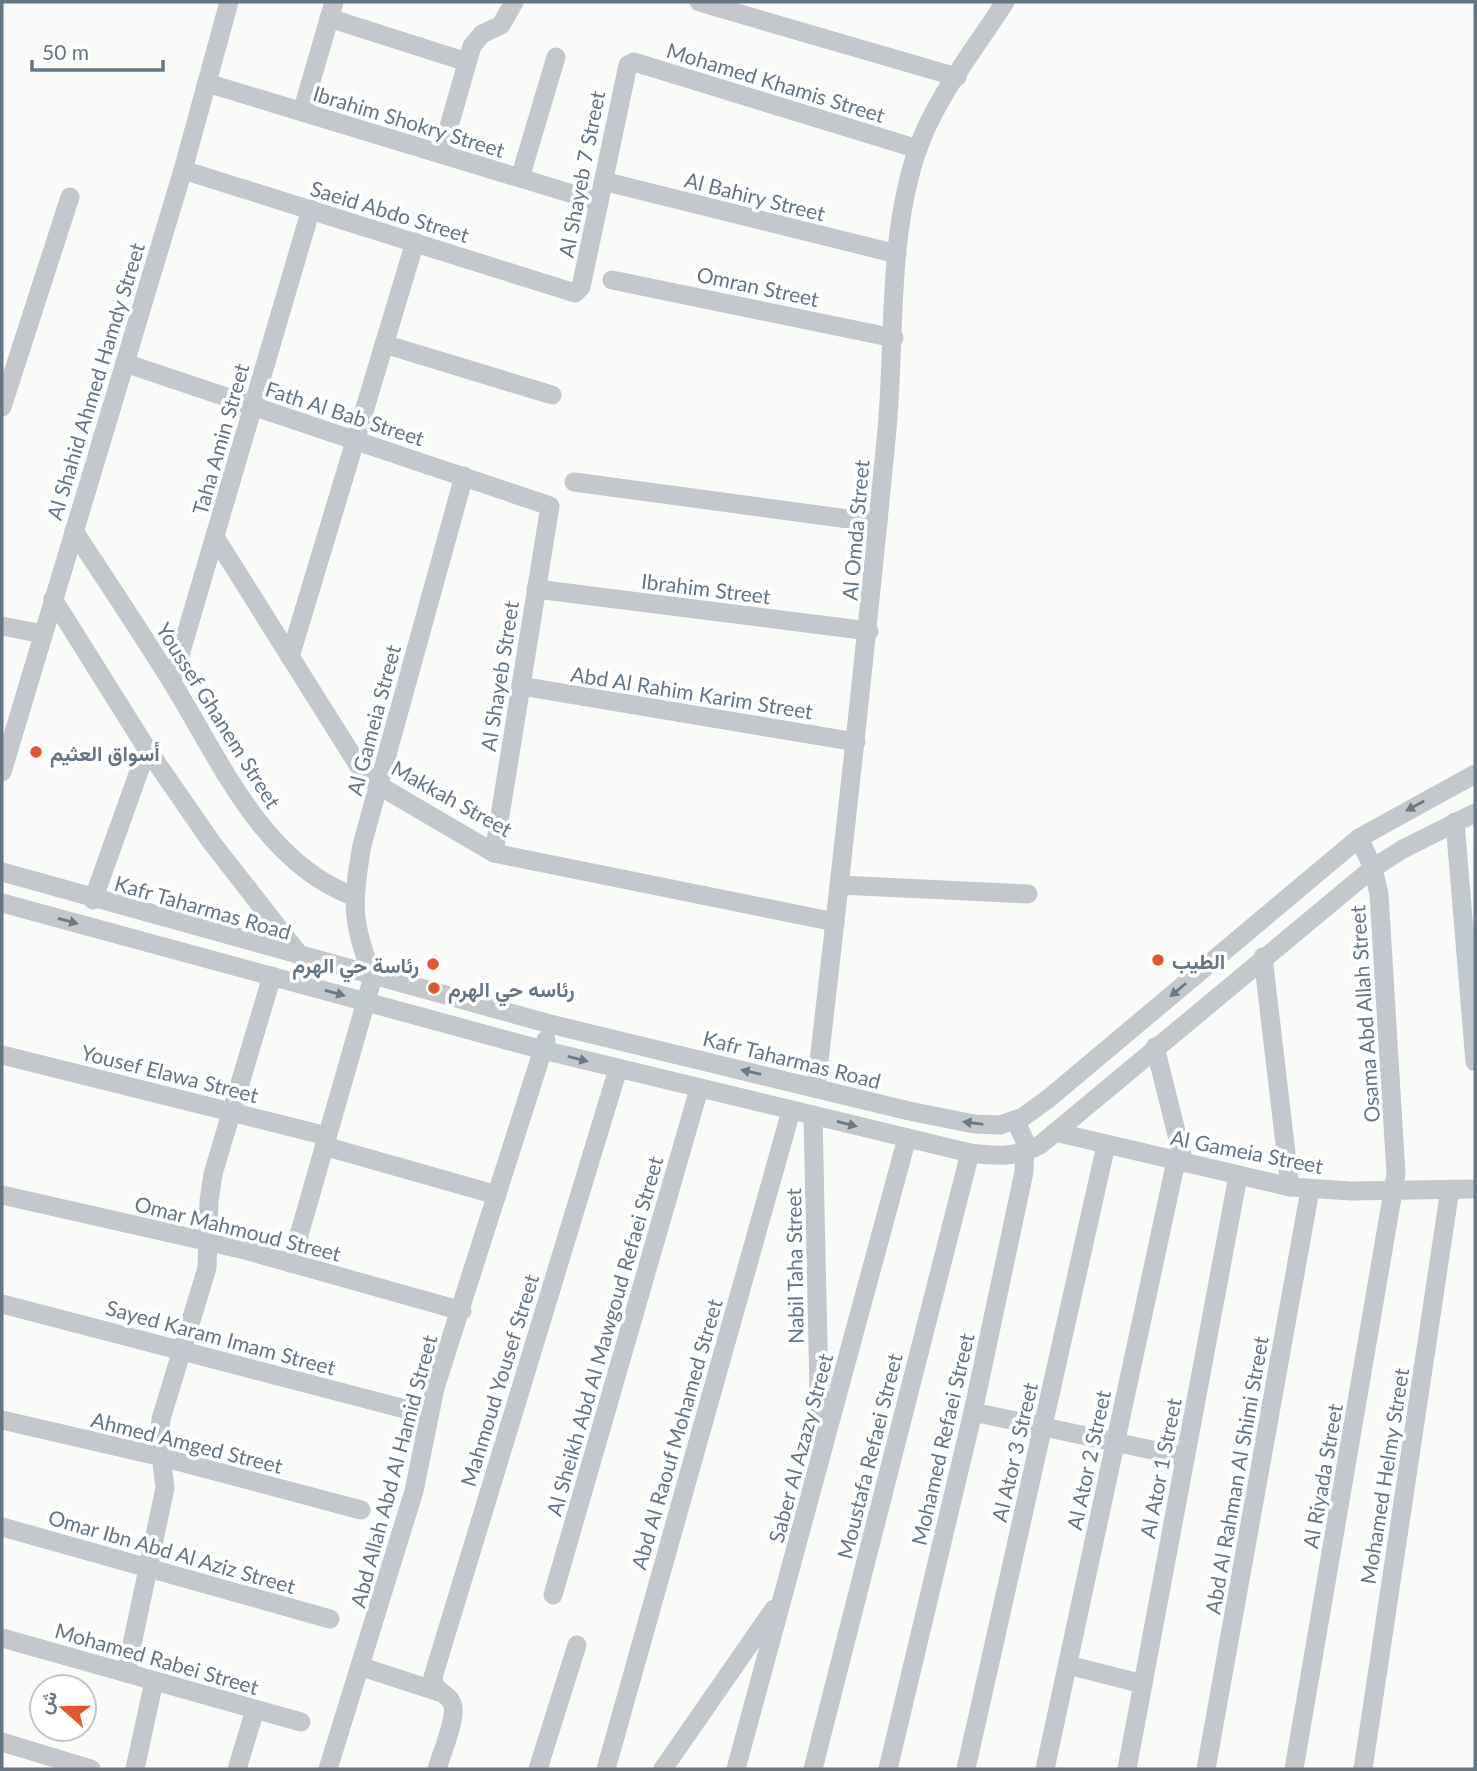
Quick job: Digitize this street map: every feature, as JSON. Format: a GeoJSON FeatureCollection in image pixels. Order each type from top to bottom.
{"type":"FeatureCollection","features":[{"type":"Feature","properties":{"kind":"street","name":"Al Shahid Ahmed Hamdy Street"},"geometry":{"type":"LineString","coordinates":[[2,772],[183,170],[229,2]]}},
{"type":"Feature","properties":{"kind":"street"},"geometry":{"type":"LineString","coordinates":[[441,154],[476,38],[501,25],[514,2]]}},
{"type":"Feature","properties":{"kind":"street"},"geometry":{"type":"LineString","coordinates":[[699,2],[957,77]]}},
{"type":"Feature","properties":{"kind":"street","name":"Al Omda Street"},"geometry":{"type":"LineString","coordinates":[[816,1087],[869,631],[894,338],[897,254],[906,195],[918,149],[936,111],[1001,3]]}},
{"type":"Feature","properties":{"kind":"street"},"geometry":{"type":"LineString","coordinates":[[302,112],[331,10],[467,62]]}},
{"type":"Feature","properties":{"kind":"street"},"geometry":{"type":"LineString","coordinates":[[520,178],[556,58]]}},
{"type":"Feature","properties":{"kind":"street","name":"Mohamed Khamis Street"},"geometry":{"type":"LineString","coordinates":[[625,71],[628,65],[634,62],[918,149]]}},
{"type":"Feature","properties":{"kind":"street","name":"Al Shayeb 7 Street"},"geometry":{"type":"LineString","coordinates":[[581,287],[625,71]]}},
{"type":"Feature","properties":{"kind":"street","name":"Ibrahim Shokry Street"},"geometry":{"type":"LineString","coordinates":[[207,83],[598,202]]}},
{"type":"Feature","properties":{"kind":"street","name":"Saeid Abdo Street"},"geometry":{"type":"LineString","coordinates":[[183,170],[572,292],[578,292],[581,287]]}},
{"type":"Feature","properties":{"kind":"street","name":"Al Bahiry Street"},"geometry":{"type":"LineString","coordinates":[[603,181],[897,254]]}},
{"type":"Feature","properties":{"kind":"street"},"geometry":{"type":"LineString","coordinates":[[2,407],[70,197]]}},
{"type":"Feature","properties":{"kind":"street","name":"Taha Amin Street"},"geometry":{"type":"LineString","coordinates":[[172,682],[311,209]]}},
{"type":"Feature","properties":{"kind":"street"},"geometry":{"type":"LineString","coordinates":[[289,657],[415,242]]}},
{"type":"Feature","properties":{"kind":"street","name":"Omran Street"},"geometry":{"type":"LineString","coordinates":[[612,280],[894,338]]}},
{"type":"Feature","properties":{"kind":"street"},"geometry":{"type":"LineString","coordinates":[[384,344],[552,395]]}},
{"type":"Feature","properties":{"kind":"street","name":"Fath Al Bab Street"},"geometry":{"type":"LineString","coordinates":[[125,363],[550,506]]}},
{"type":"Feature","properties":{"kind":"street","name":"Al Gameia Street"},"geometry":{"type":"LineString","coordinates":[[373,976],[362,948],[353,896],[378,785],[464,476]]}},
{"type":"Feature","properties":{"kind":"street"},"geometry":{"type":"LineString","coordinates":[[574,482],[878,523]]}},
{"type":"Feature","properties":{"kind":"street","name":"Al Shayeb Street"},"geometry":{"type":"LineString","coordinates":[[494,853],[550,506]]}},
{"type":"Feature","properties":{"kind":"street","name":"Youssef Ghanem Street"},"geometry":{"type":"LineString","coordinates":[[74,531],[267,832],[310,873],[331,888],[353,896]]}},
{"type":"Feature","properties":{"kind":"street","name":"Makkah Street"},"geometry":{"type":"LineString","coordinates":[[215,537],[362,771],[378,785],[494,853],[835,922]]}},
{"type":"Feature","properties":{"kind":"street","name":"Ibrahim Street"},"geometry":{"type":"LineString","coordinates":[[536,589],[869,631]]}},
{"type":"Feature","properties":{"kind":"street"},"geometry":{"type":"LineString","coordinates":[[53,599],[147,749],[212,843],[302,958]]}},
{"type":"Feature","properties":{"kind":"street"},"geometry":{"type":"LineString","coordinates":[[2,626],[43,634]]}},
{"type":"Feature","properties":{"kind":"street","name":"Abd Al Rahim Karim Street"},"geometry":{"type":"LineString","coordinates":[[521,687],[856,742]]}},
{"type":"Feature","properties":{"kind":"street"},"geometry":{"type":"LineString","coordinates":[[93,900],[147,749]]}},
{"type":"Feature","properties":{"kind":"street","name":"Kafr Taharmas Road"},"geometry":{"type":"LineString","coordinates":[[2,872],[302,958],[550,1024],[974,1124],[1000,1125],[1015,1120],[1048,1099],[1359,838],[1475,774]]}},
{"type":"Feature","properties":{"kind":"street"},"geometry":{"type":"LineString","coordinates":[[2,903],[618,1069],[970,1153],[1009,1156],[1026,1153],[1055,1132],[1373,868],[1475,813]]}},
{"type":"Feature","properties":{"kind":"street"},"geometry":{"type":"LineString","coordinates":[[1455,822],[1475,1062]]}},
{"type":"Feature","properties":{"kind":"street","name":"Osama Abd Allah Street"},"geometry":{"type":"LineString","coordinates":[[1359,838],[1373,868],[1379,894],[1396,1159],[1394,1190]]}},
{"type":"Feature","properties":{"kind":"street"},"geometry":{"type":"LineString","coordinates":[[839,885],[1028,894]]}},
{"type":"Feature","properties":{"kind":"street"},"geometry":{"type":"LineString","coordinates":[[1263,957],[1290,1187]]}},
{"type":"Feature","properties":{"kind":"street"},"geometry":{"type":"LineString","coordinates":[[126,1673],[165,1488],[159,1428],[207,1268],[210,1188],[272,976]]}},
{"type":"Feature","properties":{"kind":"street"},"geometry":{"type":"LineString","coordinates":[[291,1263],[373,976]]}},
{"type":"Feature","properties":{"kind":"street","name":"Abd Allah Abd Al Hamid Street"},"geometry":{"type":"LineString","coordinates":[[328,1769],[362,1667],[414,1491],[428,1415],[550,1024]]}},
{"type":"Feature","properties":{"kind":"street","name":"Al Ator 2 Street"},"geometry":{"type":"LineString","coordinates":[[1045,1769],[1180,1162],[1155,1047]]}},
{"type":"Feature","properties":{"kind":"street","name":"Yousef Elawa Street"},"geometry":{"type":"LineString","coordinates":[[2,1055],[232,1112],[497,1195]]}},
{"type":"Feature","properties":{"kind":"street","name":"Mahmoud Yousef Street"},"geometry":{"type":"LineString","coordinates":[[437,1769],[454,1713],[433,1677],[618,1069]]}},
{"type":"Feature","properties":{"kind":"street","name":"Al Sheikh Abd Al Mawgoud Refaei Street"},"geometry":{"type":"LineString","coordinates":[[553,1595],[699,1089]]}},
{"type":"Feature","properties":{"kind":"street","name":"Abd Al Raouf Mohamed Street"},"geometry":{"type":"LineString","coordinates":[[606,1769],[791,1111]]}},
{"type":"Feature","properties":{"kind":"street","name":"Nabil Taha Street"},"geometry":{"type":"LineString","coordinates":[[813,1115],[820,1459]]}},
{"type":"Feature","properties":{"kind":"street","name":"Mohamed Refaei Street"},"geometry":{"type":"LineString","coordinates":[[888,1769],[973,1412],[1026,1153],[1025,1141],[1015,1120]]}},
{"type":"Feature","properties":{"kind":"street","name":"Al Gameia Street"},"geometry":{"type":"LineString","coordinates":[[1055,1132],[1238,1176],[1310,1190],[1475,1189]]}},
{"type":"Feature","properties":{"kind":"street","name":"Saber Al Azazy Street"},"geometry":{"type":"LineString","coordinates":[[736,1769],[907,1138]]}},
{"type":"Feature","properties":{"kind":"street","name":"Al Ator 3 Street"},"geometry":{"type":"LineString","coordinates":[[966,1769],[1106,1145]]}},
{"type":"Feature","properties":{"kind":"street","name":"Moustafa Refaei Street"},"geometry":{"type":"LineString","coordinates":[[813,1769],[970,1153]]}},
{"type":"Feature","properties":{"kind":"street","name":"Al Ator 1 Street"},"geometry":{"type":"LineString","coordinates":[[1127,1769],[1238,1176]]}},
{"type":"Feature","properties":{"kind":"street","name":"Mohamed Helmy Street"},"geometry":{"type":"LineString","coordinates":[[1363,1769],[1450,1189]]}},
{"type":"Feature","properties":{"kind":"street","name":"Abd Al Rahman Al Shimi Street"},"geometry":{"type":"LineString","coordinates":[[1206,1769],[1310,1190]]}},
{"type":"Feature","properties":{"kind":"street","name":"Al Riyada Street"},"geometry":{"type":"LineString","coordinates":[[1294,1769],[1394,1190]]}},
{"type":"Feature","properties":{"kind":"street","name":"Omar Mahmoud Street"},"geometry":{"type":"LineString","coordinates":[[2,1195],[210,1242],[462,1311]]}},
{"type":"Feature","properties":{"kind":"street","name":"Sayed Karam Imam Street"},"geometry":{"type":"LineString","coordinates":[[2,1304],[428,1415]]}},
{"type":"Feature","properties":{"kind":"street"},"geometry":{"type":"LineString","coordinates":[[973,1412],[1185,1457]]}},
{"type":"Feature","properties":{"kind":"street","name":"Ahmed Amged Street"},"geometry":{"type":"LineString","coordinates":[[2,1420],[162,1457],[361,1510]]}},
{"type":"Feature","properties":{"kind":"street","name":"Omar Ibn Abd Al Aziz Street"},"geometry":{"type":"LineString","coordinates":[[2,1527],[330,1619]]}},
{"type":"Feature","properties":{"kind":"street"},"geometry":{"type":"LineString","coordinates":[[663,1769],[783,1596]]}},
{"type":"Feature","properties":{"kind":"street","name":"Mohamed Rabei Street"},"geometry":{"type":"LineString","coordinates":[[2,1638],[300,1723]]}},
{"type":"Feature","properties":{"kind":"street"},"geometry":{"type":"LineString","coordinates":[[538,1769],[577,1645]]}},
{"type":"Feature","properties":{"kind":"street"},"geometry":{"type":"LineString","coordinates":[[1068,1665],[1143,1684]]}},
{"type":"Feature","properties":{"kind":"street"},"geometry":{"type":"LineString","coordinates":[[362,1667],[444,1696]]}},
{"type":"Feature","properties":{"kind":"street"},"geometry":{"type":"LineString","coordinates":[[135,1769],[154,1681]]}},
{"type":"Feature","properties":{"kind":"street"},"geometry":{"type":"LineString","coordinates":[[237,1769],[255,1710]]}},
{"type":"Feature","properties":{"kind":"street"},"geometry":{"type":"LineString","coordinates":[[2,1742],[91,1769]]}},
{"type":"Feature","properties":{"kind":"place","name":"أسواق العثيم"},"geometry":{"type":"Point","coordinates":[36,752]}},
{"type":"Feature","properties":{"kind":"place","name":"الطيب"},"geometry":{"type":"Point","coordinates":[1158,960]}},
{"type":"Feature","properties":{"kind":"place","name":"رئاسة حي الهرم"},"geometry":{"type":"Point","coordinates":[433,964]}},
{"type":"Feature","properties":{"kind":"place","name":"رئاسه حي الهرم"},"geometry":{"type":"Point","coordinates":[434,988]}}]}
